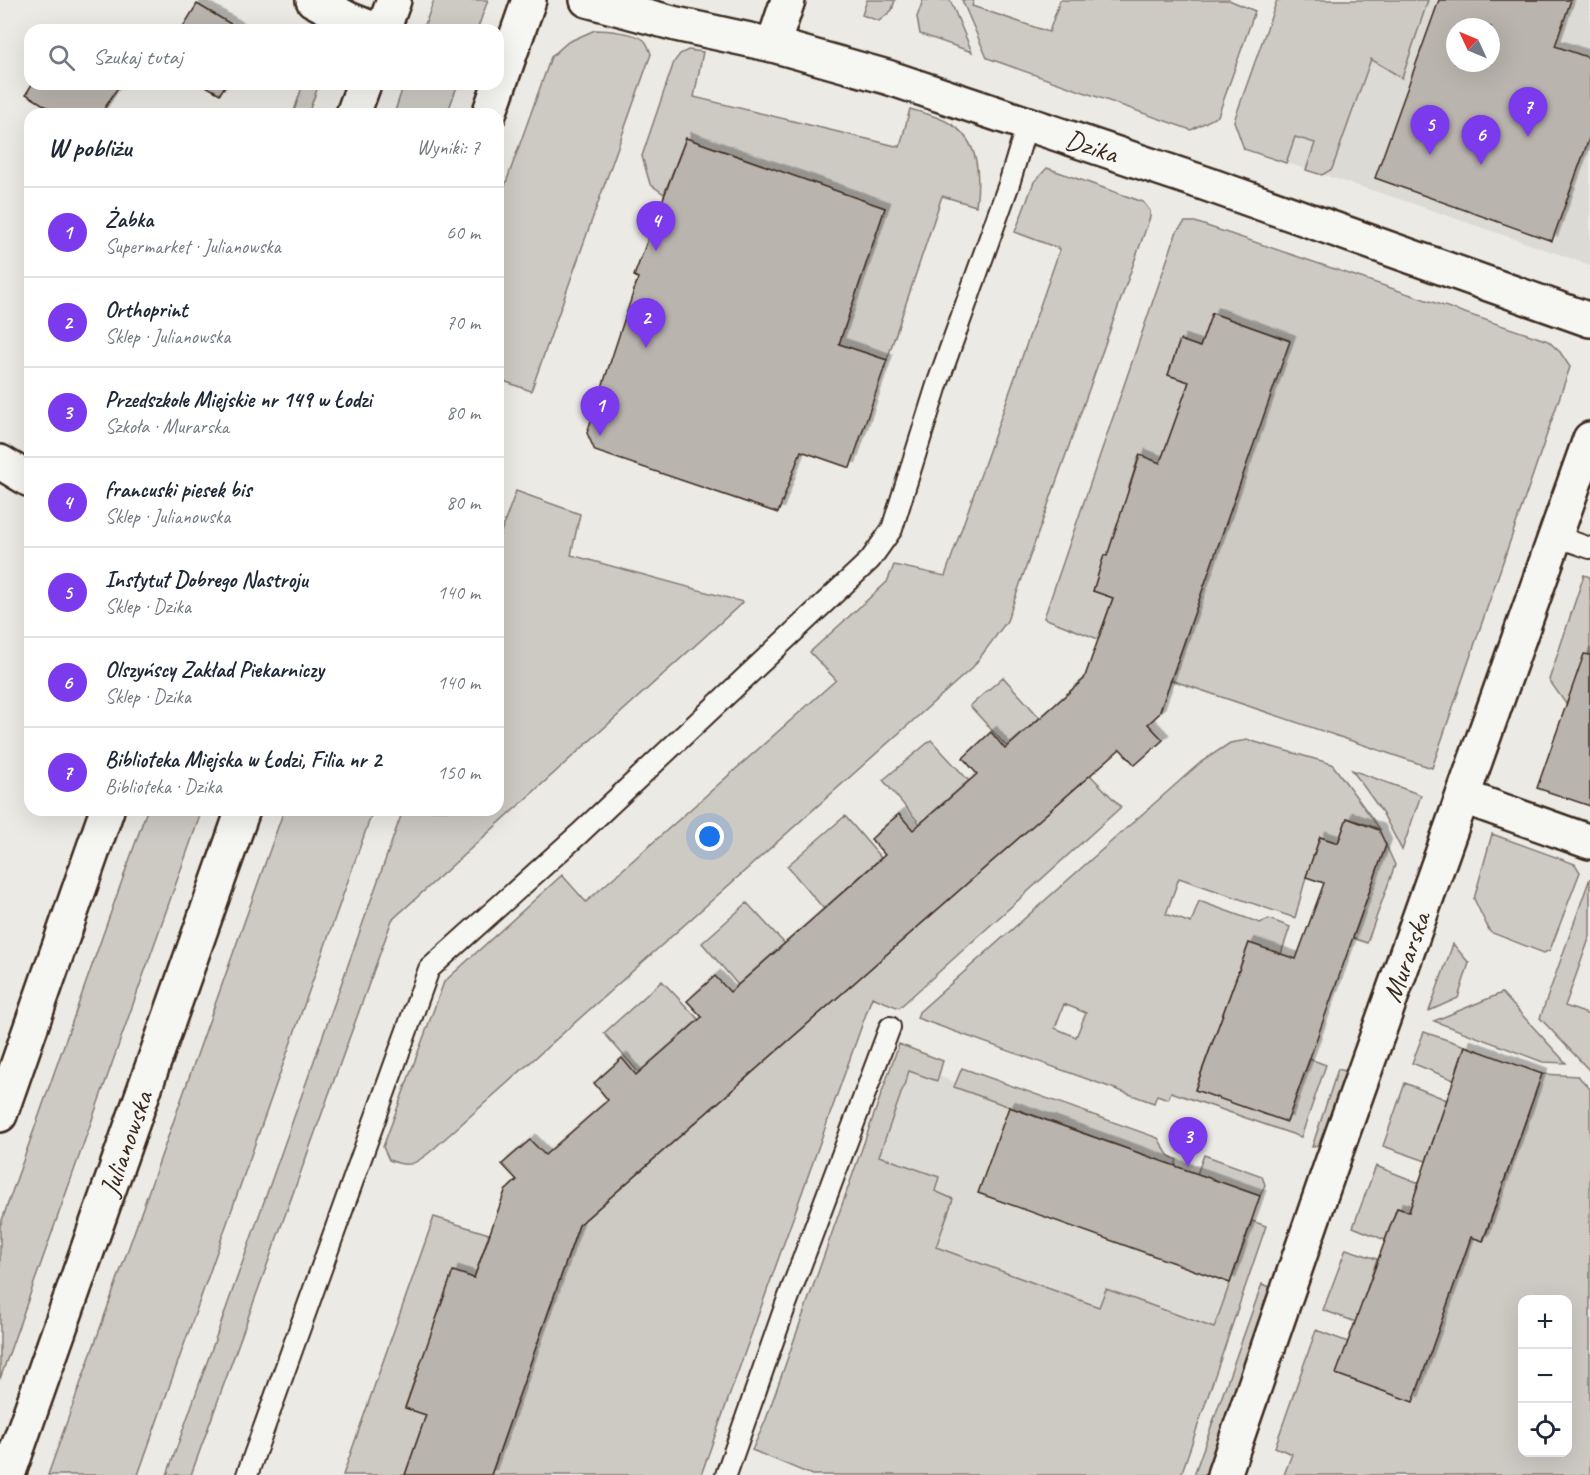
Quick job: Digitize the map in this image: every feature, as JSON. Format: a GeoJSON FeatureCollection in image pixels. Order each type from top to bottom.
{"type":"FeatureCollection","features":[{"type":"Feature","properties":{"kind":"street"},"geometry":{"type":"LineString","coordinates":[[313,0],[361,24]]}},
{"type":"Feature","properties":{"kind":"street"},"geometry":{"type":"LineString","coordinates":[[385,24],[394,0]]}},
{"type":"Feature","properties":{"kind":"street"},"geometry":{"type":"LineString","coordinates":[[504,71],[529,0]]}},
{"type":"Feature","properties":{"kind":"street","name":"Dzika"},"geometry":{"type":"LineString","coordinates":[[587,0],[669,22],[773,45],[887,76],[1203,183],[1590,320]]}},
{"type":"Feature","properties":{"kind":"street"},"geometry":{"type":"LineString","coordinates":[[773,45],[788,0]]}},
{"type":"Feature","properties":{"kind":"street"},"geometry":{"type":"LineString","coordinates":[[355,108],[362,90]]}},
{"type":"Feature","properties":{"kind":"street"},"geometry":{"type":"LineString","coordinates":[[491,108],[497,90]]}},
{"type":"Feature","properties":{"kind":"street","name":"Murarska"},"geometry":{"type":"LineString","coordinates":[[1224,1475],[1328,1174],[1590,439]]}},
{"type":"Feature","properties":{"kind":"street"},"geometry":{"type":"LineString","coordinates":[[0,462],[24,476]]}},
{"type":"Feature","properties":{"kind":"street"},"geometry":{"type":"LineString","coordinates":[[1464,797],[1590,842]]}},
{"type":"Feature","properties":{"kind":"street"},"geometry":{"type":"LineString","coordinates":[[0,1113],[105,816]]}},
{"type":"Feature","properties":{"kind":"street","name":"Julianowska"},"geometry":{"type":"LineString","coordinates":[[8,1475],[241,816]]}},
{"type":"Feature","properties":{"kind":"lane"},"geometry":{"type":"LineString","coordinates":[[248,1475],[429,969],[579,834],[870,560],[891,529],[937,385],[1009,184],[1027,124]]}},
{"type":"Feature","properties":{"kind":"lane"},"geometry":{"type":"LineString","coordinates":[[1555,536],[1590,549]]}},
{"type":"Feature","properties":{"kind":"lane"},"geometry":{"type":"LineString","coordinates":[[726,1475],[785,1307],[890,1027]]}},
{"type":"Feature","properties":{"kind":"shaded area"},"geometry":{"type":"Polygon","coordinates":[[[434,0],[488,0],[479,24],[425,24],[434,0]]]}},
{"type":"Feature","properties":{"kind":"shaded area"},"geometry":{"type":"Polygon","coordinates":[[[867,0],[895,0],[892,10],[879,21],[862,15],[867,0]]]}},
{"type":"Feature","properties":{"kind":"shaded area"},"geometry":{"type":"Polygon","coordinates":[[[923,0],[950,0],[972,52],[920,34],[917,17],[923,0]]]}},
{"type":"Feature","properties":{"kind":"shaded area"},"geometry":{"type":"Polygon","coordinates":[[[962,0],[974,0],[972,6],[1049,32],[1060,0],[1229,0],[1255,11],[1218,116],[1191,130],[987,58],[962,0]]]}},
{"type":"Feature","properties":{"kind":"shaded area"},"geometry":{"type":"Polygon","coordinates":[[[1277,0],[1590,0],[1590,265],[1405,201],[1244,149],[1234,121],[1277,0]]]}},
{"type":"Feature","properties":{"kind":"shaded area"},"geometry":{"type":"Polygon","coordinates":[[[1277,0],[1428,0],[1402,78],[1371,59],[1332,169],[1322,175],[1306,170],[1315,143],[1295,137],[1286,163],[1244,149],[1234,121],[1277,0]]]}},
{"type":"Feature","properties":{"kind":"shaded area"},"geometry":{"type":"Polygon","coordinates":[[[595,30],[621,32],[644,40],[651,54],[531,391],[504,381],[504,188],[551,57],[568,42],[595,30]]]}},
{"type":"Feature","properties":{"kind":"shaded area"},"geometry":{"type":"Polygon","coordinates":[[[688,50],[703,52],[694,97],[900,147],[910,109],[946,121],[961,131],[968,140],[976,161],[978,183],[976,206],[942,196],[887,360],[839,344],[885,208],[686,138],[664,194],[650,184],[642,156],[674,62],[680,54],[688,50]]]}},
{"type":"Feature","properties":{"kind":"shaded area"},"geometry":{"type":"Polygon","coordinates":[[[301,90],[317,90],[310,108],[295,108],[301,90]]]}},
{"type":"Feature","properties":{"kind":"shaded area"},"geometry":{"type":"Polygon","coordinates":[[[402,90],[456,90],[449,108],[396,108],[402,90]]]}},
{"type":"Feature","properties":{"kind":"shaded area"},"geometry":{"type":"Polygon","coordinates":[[[1047,168],[1143,202],[1150,211],[1150,217],[1007,621],[973,667],[430,1152],[411,1164],[389,1160],[383,1147],[444,982],[562,875],[586,902],[836,680],[810,652],[887,582],[894,565],[945,576],[1060,249],[1015,232],[1034,182],[1047,168]]]}},
{"type":"Feature","properties":{"kind":"shaded area"},"geometry":{"type":"Polygon","coordinates":[[[1185,222],[1195,222],[1548,341],[1560,352],[1570,367],[1432,768],[1171,680],[1289,340],[1212,313],[1200,347],[1180,340],[1168,375],[1189,382],[1160,463],[1139,455],[1128,490],[1148,498],[1125,562],[1105,555],[1093,591],[1113,598],[1098,639],[1044,618],[1177,231],[1185,222]]]}},
{"type":"Feature","properties":{"kind":"shaded area"},"geometry":{"type":"Polygon","coordinates":[[[516,491],[580,514],[571,555],[743,602],[392,920],[191,1475],[167,1475],[401,816],[504,816],[504,524],[516,491]]]}},
{"type":"Feature","properties":{"kind":"shaded area"},"geometry":{"type":"Polygon","coordinates":[[[1584,575],[1590,577],[1590,713],[1566,704],[1549,680],[1584,575]]]}},
{"type":"Feature","properties":{"kind":"shaded area"},"geometry":{"type":"Polygon","coordinates":[[[1003,677],[1040,718],[1007,747],[970,706],[1003,677]]]}},
{"type":"Feature","properties":{"kind":"shaded area"},"geometry":{"type":"Polygon","coordinates":[[[931,740],[969,781],[920,824],[883,780],[931,740]]]}},
{"type":"Feature","properties":{"kind":"shaded area"},"geometry":{"type":"Polygon","coordinates":[[[1248,740],[1332,764],[1380,829],[1347,818],[1338,843],[1320,837],[1295,918],[1179,878],[1166,914],[1191,923],[1199,901],[1260,923],[1269,919],[1290,927],[1281,954],[1249,943],[1195,1089],[1287,1122],[1310,1059],[1326,1065],[1301,1137],[1171,1092],[1168,1099],[1157,1095],[1154,1103],[917,1018],[919,1012],[1201,762],[1230,743],[1248,740]],[[1064,1004],[1055,1028],[1076,1037],[1086,1013],[1064,1004]]]}},
{"type":"Feature","properties":{"kind":"shaded area"},"geometry":{"type":"Polygon","coordinates":[[[1352,770],[1421,795],[1402,850],[1382,812],[1352,770]]]}},
{"type":"Feature","properties":{"kind":"shaded area"},"geometry":{"type":"Polygon","coordinates":[[[1090,775],[1121,807],[899,1008],[872,997],[701,1475],[491,1475],[579,1225],[1090,775]]]}},
{"type":"Feature","properties":{"kind":"shaded area"},"geometry":{"type":"Polygon","coordinates":[[[145,816],[200,816],[0,1379],[0,1226],[145,816]]]}},
{"type":"Feature","properties":{"kind":"shaded area"},"geometry":{"type":"Polygon","coordinates":[[[282,816],[371,816],[138,1475],[48,1475],[282,816]]]}},
{"type":"Feature","properties":{"kind":"shaded area"},"geometry":{"type":"Polygon","coordinates":[[[845,816],[881,858],[824,909],[787,866],[845,816]]]}},
{"type":"Feature","properties":{"kind":"shaded area"},"geometry":{"type":"Polygon","coordinates":[[[1492,834],[1575,864],[1580,872],[1550,950],[1544,953],[1490,932],[1474,899],[1492,834]]]}},
{"type":"Feature","properties":{"kind":"shaded area"},"geometry":{"type":"Polygon","coordinates":[[[1386,845],[1395,865],[1367,943],[1353,938],[1386,845]]]}},
{"type":"Feature","properties":{"kind":"shaded area"},"geometry":{"type":"Polygon","coordinates":[[[1590,878],[1590,936],[1565,1006],[1590,1015],[1590,1071],[1540,1018],[1590,878]]]}},
{"type":"Feature","properties":{"kind":"shaded area"},"geometry":{"type":"Polygon","coordinates":[[[747,903],[785,944],[738,985],[702,943],[747,903]]]}},
{"type":"Feature","properties":{"kind":"shaded area"},"geometry":{"type":"Polygon","coordinates":[[[1453,944],[1469,963],[1458,998],[1429,1011],[1453,944]]]}},
{"type":"Feature","properties":{"kind":"shaded area"},"geometry":{"type":"Polygon","coordinates":[[[662,981],[699,1020],[639,1073],[604,1033],[662,981]]]}},
{"type":"Feature","properties":{"kind":"shaded area"},"geometry":{"type":"Polygon","coordinates":[[[1502,993],[1566,1063],[1543,1062],[1434,1021],[1502,993]]]}},
{"type":"Feature","properties":{"kind":"shaded area"},"geometry":{"type":"Polygon","coordinates":[[[1424,1032],[1465,1046],[1454,1080],[1412,1063],[1424,1032]]]}},
{"type":"Feature","properties":{"kind":"shaded area"},"geometry":{"type":"Polygon","coordinates":[[[899,1044],[943,1061],[937,1081],[909,1071],[879,1156],[939,1177],[935,1191],[953,1199],[936,1247],[1099,1307],[1106,1289],[1214,1328],[1252,1221],[1266,1226],[1181,1475],[812,1475],[752,1450],[765,1422],[899,1044]]]}},
{"type":"Feature","properties":{"kind":"shaded area"},"geometry":{"type":"Polygon","coordinates":[[[911,1066],[1262,1192],[1162,1475],[784,1430],[911,1066]]]}},
{"type":"Feature","properties":{"kind":"shaded area"},"geometry":{"type":"Polygon","coordinates":[[[962,1068],[1158,1138],[1168,1155],[1177,1160],[1175,1166],[954,1087],[962,1068]]]}},
{"type":"Feature","properties":{"kind":"shaded area"},"geometry":{"type":"Polygon","coordinates":[[[1338,1069],[1349,1072],[1323,1144],[1312,1147],[1338,1069]]]}},
{"type":"Feature","properties":{"kind":"shaded area"},"geometry":{"type":"Polygon","coordinates":[[[1542,1074],[1578,1076],[1590,1089],[1590,1475],[1284,1475],[1292,1454],[1275,1447],[1316,1330],[1348,1342],[1337,1374],[1413,1401],[1471,1237],[1484,1240],[1542,1074]]]}},
{"type":"Feature","properties":{"kind":"shaded area"},"geometry":{"type":"Polygon","coordinates":[[[1405,1083],[1447,1100],[1426,1161],[1383,1146],[1405,1083]]]}},
{"type":"Feature","properties":{"kind":"shaded area"},"geometry":{"type":"Polygon","coordinates":[[[1204,1155],[1262,1176],[1265,1185],[1260,1196],[1197,1174],[1204,1155]]]}},
{"type":"Feature","properties":{"kind":"shaded area"},"geometry":{"type":"Polygon","coordinates":[[[1376,1166],[1419,1183],[1409,1212],[1397,1208],[1385,1240],[1353,1227],[1376,1166]]]}},
{"type":"Feature","properties":{"kind":"shaded area"},"geometry":{"type":"Polygon","coordinates":[[[434,1217],[489,1234],[474,1278],[453,1272],[440,1307],[438,1380],[417,1373],[405,1407],[426,1415],[405,1475],[343,1475],[434,1217]]]}},
{"type":"Feature","properties":{"kind":"shaded area"},"geometry":{"type":"Polygon","coordinates":[[[1346,1249],[1377,1259],[1356,1322],[1323,1310],[1346,1249]]]}},
{"type":"Feature","properties":{"kind":"shaded area"},"geometry":{"type":"Polygon","coordinates":[[[1262,1284],[1273,1288],[1206,1475],[1194,1475],[1262,1284]]]}},
{"type":"Feature","properties":{"kind":"building"},"geometry":{"type":"Polygon","coordinates":[[[1439,0],[1571,0],[1555,46],[1590,58],[1590,136],[1552,241],[1375,178],[1439,0]]]}},
{"type":"Feature","properties":{"kind":"building"},"geometry":{"type":"Polygon","coordinates":[[[197,4],[231,24],[185,24],[197,4]]]}},
{"type":"Feature","properties":{"kind":"building"},"geometry":{"type":"Polygon","coordinates":[[[28,90],[116,90],[105,108],[48,108],[26,94],[28,90]]]}},
{"type":"Feature","properties":{"kind":"building"},"geometry":{"type":"Polygon","coordinates":[[[686,138],[885,208],[839,344],[887,360],[850,468],[801,451],[778,513],[595,451],[587,433],[638,278],[634,276],[686,138]]]}},
{"type":"Feature","properties":{"kind":"building"},"geometry":{"type":"Polygon","coordinates":[[[1212,313],[1290,341],[1159,714],[1148,724],[1163,740],[1135,765],[1120,749],[579,1225],[491,1475],[405,1475],[426,1415],[405,1408],[453,1271],[474,1278],[505,1191],[517,1180],[502,1164],[530,1140],[545,1155],[608,1100],[594,1083],[622,1058],[636,1075],[702,1017],[687,1001],[715,976],[730,992],[885,855],[871,839],[885,826],[899,814],[913,830],[977,774],[963,758],[991,732],[1005,749],[1084,679],[1113,598],[1093,591],[1104,555],[1107,556],[1140,455],[1160,463],[1189,382],[1168,375],[1180,340],[1200,347],[1212,313]]]}},
{"type":"Feature","properties":{"kind":"building"},"geometry":{"type":"Polygon","coordinates":[[[1584,654],[1590,655],[1590,806],[1537,788],[1584,654]]]}},
{"type":"Feature","properties":{"kind":"building"},"geometry":{"type":"Polygon","coordinates":[[[1347,818],[1379,830],[1386,845],[1287,1122],[1195,1090],[1249,943],[1296,959],[1324,883],[1306,877],[1320,837],[1338,843],[1347,818]]]}},
{"type":"Feature","properties":{"kind":"building"},"geometry":{"type":"Polygon","coordinates":[[[1465,1046],[1542,1074],[1483,1241],[1471,1237],[1413,1402],[1336,1374],[1397,1208],[1409,1212],[1465,1046]]]}},
{"type":"Feature","properties":{"kind":"building"},"geometry":{"type":"Polygon","coordinates":[[[1009,1107],[1260,1196],[1230,1283],[978,1193],[1009,1107]]]}},
{"type":"Feature","properties":{"kind":"place","name":"Biblioteka Miejska w Łodzi, Filia nr 2"},"geometry":{"type":"Point","coordinates":[1528,137]}},
{"type":"Feature","properties":{"kind":"place","name":"Instytut Dobrego Nastroju"},"geometry":{"type":"Point","coordinates":[1430,155]}},
{"type":"Feature","properties":{"kind":"place","name":"Olszyńscy Zakład Piekarniczy"},"geometry":{"type":"Point","coordinates":[1481,165]}},
{"type":"Feature","properties":{"kind":"place","name":"francuski piesek bis"},"geometry":{"type":"Point","coordinates":[656,251]}},
{"type":"Feature","properties":{"kind":"place","name":"Orthoprint"},"geometry":{"type":"Point","coordinates":[646,348]}},
{"type":"Feature","properties":{"kind":"place","name":"Żabka"},"geometry":{"type":"Point","coordinates":[600,436]}},
{"type":"Feature","properties":{"kind":"place","name":"Przedszkole Miejskie nr 149 w Łodzi"},"geometry":{"type":"Point","coordinates":[1188,1167]}}]}
